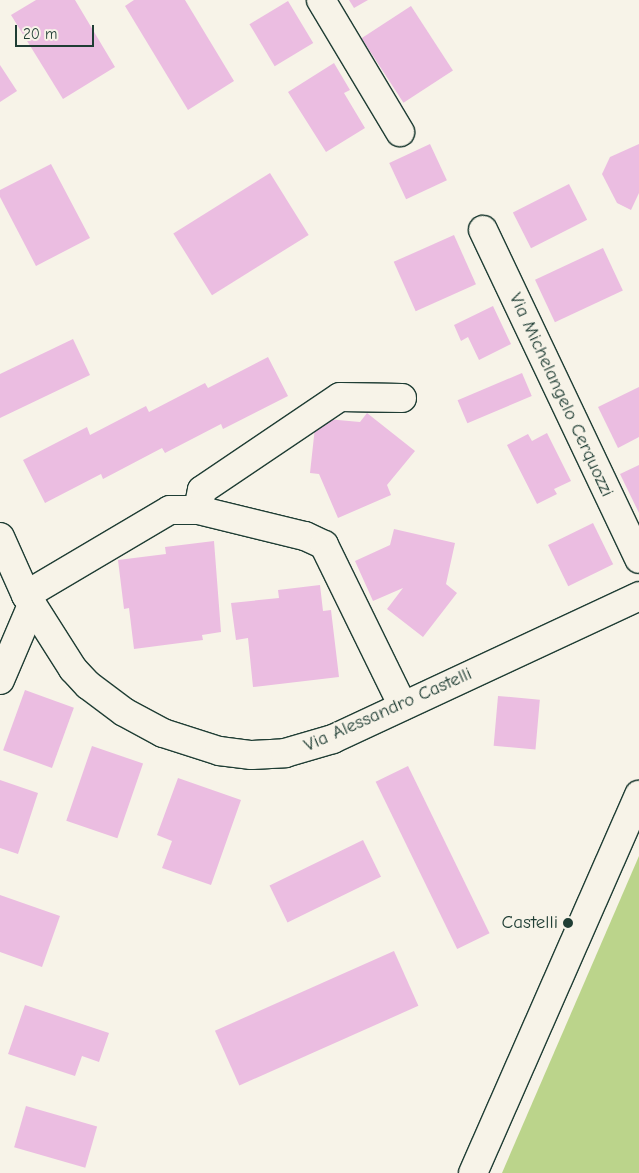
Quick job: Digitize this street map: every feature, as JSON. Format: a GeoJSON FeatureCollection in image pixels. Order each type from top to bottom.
{"type":"FeatureCollection","features":[{"type":"Feature","properties":{"kind":"street"},"geometry":{"type":"LineString","coordinates":[[321,0],[400,132]]}},
{"type":"Feature","properties":{"kind":"street","name":"Via Michelangelo Cerquozzi"},"geometry":{"type":"LineString","coordinates":[[482,230],[639,559]]}},
{"type":"Feature","properties":{"kind":"street"},"geometry":{"type":"LineString","coordinates":[[198,510],[202,490],[340,397],[402,398]]}},
{"type":"Feature","properties":{"kind":"street"},"geometry":{"type":"LineString","coordinates":[[0,680],[29,600],[170,510],[198,510],[305,536],[324,545],[403,706]]}},
{"type":"Feature","properties":{"kind":"street","name":"Via Alessandro Castelli"},"geometry":{"type":"LineString","coordinates":[[0,538],[29,600],[73,668],[88,685],[143,724],[191,744],[252,755],[285,753],[333,739],[639,596]]}},
{"type":"Feature","properties":{"kind":"street"},"geometry":{"type":"LineString","coordinates":[[473,1173],[636,811]]}},
{"type":"Feature","properties":{"kind":"green space"},"geometry":{"type":"Polygon","coordinates":[[[639,856],[639,1173],[502,1173],[639,856]]]}},
{"type":"Feature","properties":{"kind":"building"},"geometry":{"type":"Polygon","coordinates":[[[36,0],[75,0],[115,67],[63,99],[11,15],[36,0]]]}},
{"type":"Feature","properties":{"kind":"building"},"geometry":{"type":"Polygon","coordinates":[[[134,0],[185,0],[234,81],[188,110],[125,6],[134,0]]]}},
{"type":"Feature","properties":{"kind":"building"},"geometry":{"type":"Polygon","coordinates":[[[349,0],[368,0],[354,8],[349,0]]]}},
{"type":"Feature","properties":{"kind":"building"},"geometry":{"type":"Polygon","coordinates":[[[288,1],[313,43],[275,66],[249,24],[288,1]]]}},
{"type":"Feature","properties":{"kind":"building"},"geometry":{"type":"Polygon","coordinates":[[[411,6],[453,71],[403,103],[362,38],[411,6]]]}},
{"type":"Feature","properties":{"kind":"building"},"geometry":{"type":"Polygon","coordinates":[[[334,63],[350,90],[344,93],[365,128],[326,152],[288,92],[334,63]]]}},
{"type":"Feature","properties":{"kind":"building"},"geometry":{"type":"Polygon","coordinates":[[[0,65],[17,91],[0,102],[0,65]]]}},
{"type":"Feature","properties":{"kind":"building"},"geometry":{"type":"Polygon","coordinates":[[[430,144],[447,180],[406,199],[389,163],[430,144]]]}},
{"type":"Feature","properties":{"kind":"building"},"geometry":{"type":"Polygon","coordinates":[[[639,144],[639,193],[631,210],[617,203],[602,174],[610,157],[639,144]]]}},
{"type":"Feature","properties":{"kind":"building"},"geometry":{"type":"Polygon","coordinates":[[[51,164],[90,238],[36,266],[0,197],[0,190],[51,164]]]}},
{"type":"Feature","properties":{"kind":"building"},"geometry":{"type":"Polygon","coordinates":[[[270,173],[309,235],[212,295],[173,233],[270,173]]]}},
{"type":"Feature","properties":{"kind":"building"},"geometry":{"type":"Polygon","coordinates":[[[569,184],[587,220],[531,248],[513,213],[569,184]]]}},
{"type":"Feature","properties":{"kind":"building"},"geometry":{"type":"Polygon","coordinates":[[[454,235],[476,284],[416,311],[394,262],[454,235]]]}},
{"type":"Feature","properties":{"kind":"building"},"geometry":{"type":"Polygon","coordinates":[[[603,248],[623,291],[555,322],[535,280],[603,248]]]}},
{"type":"Feature","properties":{"kind":"building"},"geometry":{"type":"Polygon","coordinates":[[[493,306],[511,344],[479,360],[468,337],[461,341],[454,325],[493,306]]]}},
{"type":"Feature","properties":{"kind":"building"},"geometry":{"type":"Polygon","coordinates":[[[73,339],[90,375],[0,418],[0,374],[73,339]]]}},
{"type":"Feature","properties":{"kind":"building"},"geometry":{"type":"Polygon","coordinates":[[[268,357],[288,396],[223,429],[221,424],[165,453],[162,448],[103,479],[101,474],[45,503],[23,460],[87,427],[90,435],[146,406],[149,412],[205,383],[208,388],[268,357]]]}},
{"type":"Feature","properties":{"kind":"building"},"geometry":{"type":"Polygon","coordinates":[[[522,373],[532,396],[467,423],[458,400],[522,373]]]}},
{"type":"Feature","properties":{"kind":"building"},"geometry":{"type":"Polygon","coordinates":[[[639,387],[639,437],[618,448],[598,407],[639,387]]]}},
{"type":"Feature","properties":{"kind":"building"},"geometry":{"type":"Polygon","coordinates":[[[367,413],[415,451],[387,485],[391,495],[338,518],[319,474],[310,473],[316,418],[360,422],[367,413]]]}},
{"type":"Feature","properties":{"kind":"building"},"geometry":{"type":"Polygon","coordinates":[[[547,433],[571,481],[554,489],[557,494],[537,504],[507,445],[528,434],[532,441],[547,433]]]}},
{"type":"Feature","properties":{"kind":"building"},"geometry":{"type":"Polygon","coordinates":[[[639,465],[639,513],[620,474],[639,465]]]}},
{"type":"Feature","properties":{"kind":"building"},"geometry":{"type":"Polygon","coordinates":[[[593,523],[613,564],[568,586],[548,545],[593,523]]]}},
{"type":"Feature","properties":{"kind":"building"},"geometry":{"type":"Polygon","coordinates":[[[394,529],[455,543],[446,584],[457,593],[423,637],[387,609],[403,588],[373,601],[355,561],[390,545],[394,529]]]}},
{"type":"Feature","properties":{"kind":"building"},"geometry":{"type":"Polygon","coordinates":[[[214,541],[221,632],[202,635],[203,640],[134,649],[129,608],[124,609],[118,560],[166,554],[165,547],[214,541]]]}},
{"type":"Feature","properties":{"kind":"building"},"geometry":{"type":"Polygon","coordinates":[[[320,585],[323,611],[331,610],[339,677],[253,687],[248,638],[236,640],[231,603],[279,598],[278,590],[320,585]]]}},
{"type":"Feature","properties":{"kind":"building"},"geometry":{"type":"Polygon","coordinates":[[[25,690],[74,708],[52,768],[3,750],[25,690]]]}},
{"type":"Feature","properties":{"kind":"building"},"geometry":{"type":"Polygon","coordinates":[[[498,696],[540,700],[535,749],[494,746],[498,696]]]}},
{"type":"Feature","properties":{"kind":"building"},"geometry":{"type":"Polygon","coordinates":[[[92,746],[143,764],[117,838],[66,821],[92,746]]]}},
{"type":"Feature","properties":{"kind":"building"},"geometry":{"type":"Polygon","coordinates":[[[408,766],[490,933],[457,949],[376,782],[408,766]]]}},
{"type":"Feature","properties":{"kind":"building"},"geometry":{"type":"Polygon","coordinates":[[[178,778],[241,800],[211,885],[162,868],[172,841],[157,835],[178,778]]]}},
{"type":"Feature","properties":{"kind":"building"},"geometry":{"type":"Polygon","coordinates":[[[0,780],[38,793],[18,854],[0,848],[0,780]]]}},
{"type":"Feature","properties":{"kind":"building"},"geometry":{"type":"Polygon","coordinates":[[[363,840],[381,877],[287,922],[270,886],[363,840]]]}},
{"type":"Feature","properties":{"kind":"building"},"geometry":{"type":"Polygon","coordinates":[[[0,895],[60,916],[42,967],[0,952],[0,895]]]}},
{"type":"Feature","properties":{"kind":"building"},"geometry":{"type":"Polygon","coordinates":[[[394,951],[418,1006],[239,1086],[215,1031],[394,951]]]}},
{"type":"Feature","properties":{"kind":"building"},"geometry":{"type":"Polygon","coordinates":[[[25,1005],[109,1033],[99,1062],[82,1056],[75,1076],[8,1054],[25,1005]]]}},
{"type":"Feature","properties":{"kind":"building"},"geometry":{"type":"Polygon","coordinates":[[[26,1106],[97,1126],[85,1168],[14,1147],[26,1106]]]}},
{"type":"Feature","properties":{"kind":"place","name":"Castelli"},"geometry":{"type":"Point","coordinates":[568,923]}}]}
